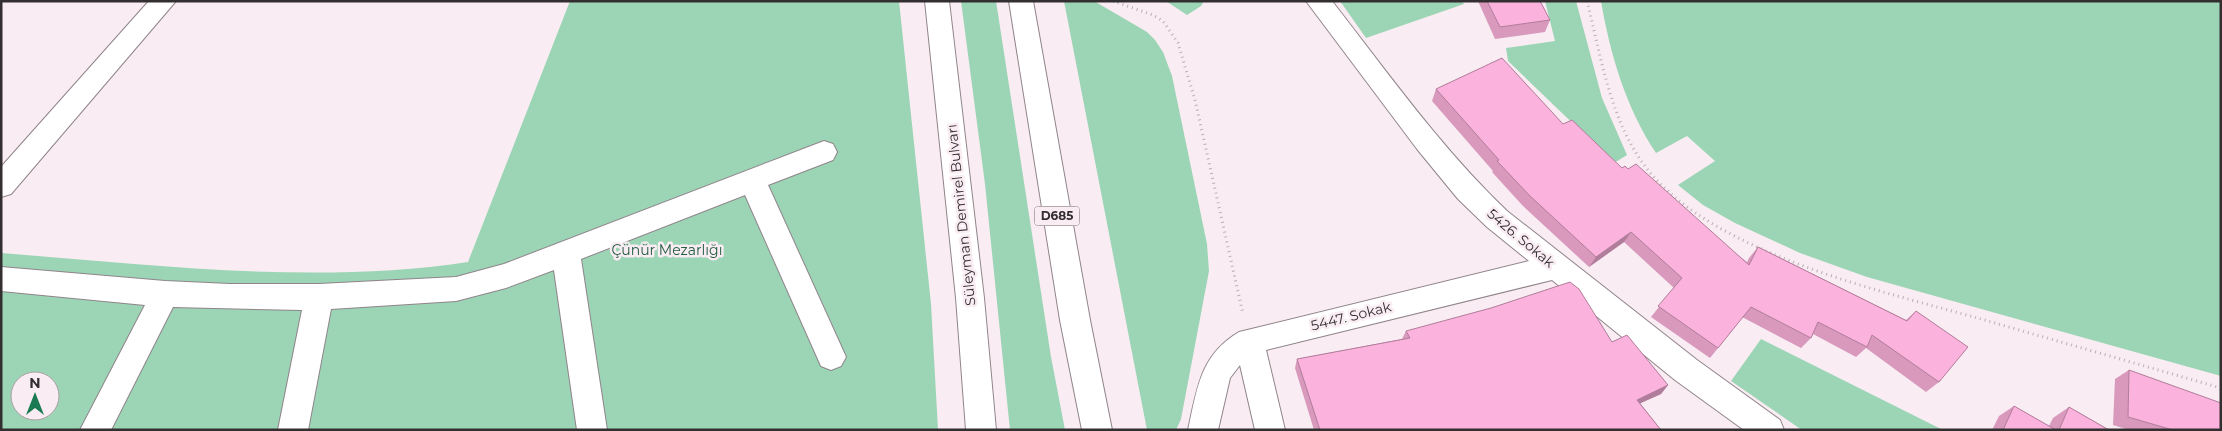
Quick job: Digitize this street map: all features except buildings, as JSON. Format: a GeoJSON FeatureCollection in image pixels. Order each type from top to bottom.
{"type":"FeatureCollection","features":[{"type":"Feature","properties":{"kind":"main road"},"geometry":{"type":"LineString","coordinates":[[1,186],[164,1]]}},
{"type":"Feature","properties":{"kind":"main road","name":"Süleyman Demirel Bulvarı"},"geometry":{"type":"LineString","coordinates":[[937,1],[967,270],[981,430]]}},
{"type":"Feature","properties":{"kind":"main road","name":"D685"},"geometry":{"type":"LineString","coordinates":[[1021,1],[1075,320],[1096,430]]}},
{"type":"Feature","properties":{"kind":"main road","name":"5426. Sokak"},"geometry":{"type":"LineString","coordinates":[[1318,1],[1455,176],[1497,219],[1686,370],[1769,430]]}},
{"type":"Feature","properties":{"kind":"main road"},"geometry":{"type":"LineString","coordinates":[[1,279],[165,294],[230,297],[319,297],[456,289],[506,276],[824,152]]}},
{"type":"Feature","properties":{"kind":"main road"},"geometry":{"type":"LineString","coordinates":[[752,180],[831,357]]}},
{"type":"Feature","properties":{"kind":"main road"},"geometry":{"type":"LineString","coordinates":[[566,253],[592,430]]}},
{"type":"Feature","properties":{"kind":"main road","name":"5447. Sokak"},"geometry":{"type":"LineString","coordinates":[[1203,430],[1214,380],[1220,366],[1234,348],[1249,341],[1555,267]]}},
{"type":"Feature","properties":{"kind":"main road"},"geometry":{"type":"LineString","coordinates":[[95,430],[165,294]]}},
{"type":"Feature","properties":{"kind":"main road"},"geometry":{"type":"LineString","coordinates":[[293,430],[319,297]]}},
{"type":"Feature","properties":{"kind":"main road"},"geometry":{"type":"LineString","coordinates":[[1249,341],[1270,430]]}},
{"type":"Feature","properties":{"kind":"path"},"geometry":{"type":"LineString","coordinates":[[1113,1],[1153,15],[1163,21],[1178,43],[1196,100],[1249,341]]}},
{"type":"Feature","properties":{"kind":"path"},"geometry":{"type":"LineString","coordinates":[[1587,1],[1619,114],[1647,169],[1666,191],[1683,206],[1746,239],[1843,280],[2221,388]]}},
{"type":"Feature","properties":{"kind":"green space","name":"Çünür Mezarlığı"},"geometry":{"type":"Polygon","coordinates":[[[570,1],[899,1],[931,304],[938,430],[1,430],[1,253],[235,271],[353,272],[411,269],[468,262],[570,1]]]}},
{"type":"Feature","properties":{"kind":"green space"},"geometry":{"type":"Polygon","coordinates":[[[961,1],[996,1],[1051,357],[1065,430],[1010,430],[985,184],[961,1]]]}},
{"type":"Feature","properties":{"kind":"green space"},"geometry":{"type":"Polygon","coordinates":[[[1064,1],[1094,1],[1147,32],[1163,52],[1172,76],[1207,244],[1209,271],[1181,419],[1176,430],[1147,430],[1064,1]]]}},
{"type":"Feature","properties":{"kind":"green space"},"geometry":{"type":"Polygon","coordinates":[[[1166,1],[1204,1],[1201,6],[1187,15],[1166,1]]]}},
{"type":"Feature","properties":{"kind":"green space"},"geometry":{"type":"Polygon","coordinates":[[[1340,1],[1462,1],[1464,4],[1366,38],[1340,1]]]}},
{"type":"Feature","properties":{"kind":"green space"},"geometry":{"type":"Polygon","coordinates":[[[1545,1],[1576,1],[1602,98],[1627,155],[1614,163],[1508,61],[1506,48],[1555,41],[1545,1]]]}},
{"type":"Feature","properties":{"kind":"green space"},"geometry":{"type":"Polygon","coordinates":[[[1601,1],[2221,1],[2221,376],[1867,277],[1800,253],[1735,223],[1703,205],[1678,185],[1715,161],[1687,136],[1656,153],[1636,118],[1614,61],[1601,1]]]}},
{"type":"Feature","properties":{"kind":"green space"},"geometry":{"type":"Polygon","coordinates":[[[1761,339],[1943,430],[1802,430],[1731,381],[1761,339]]]}}]}
